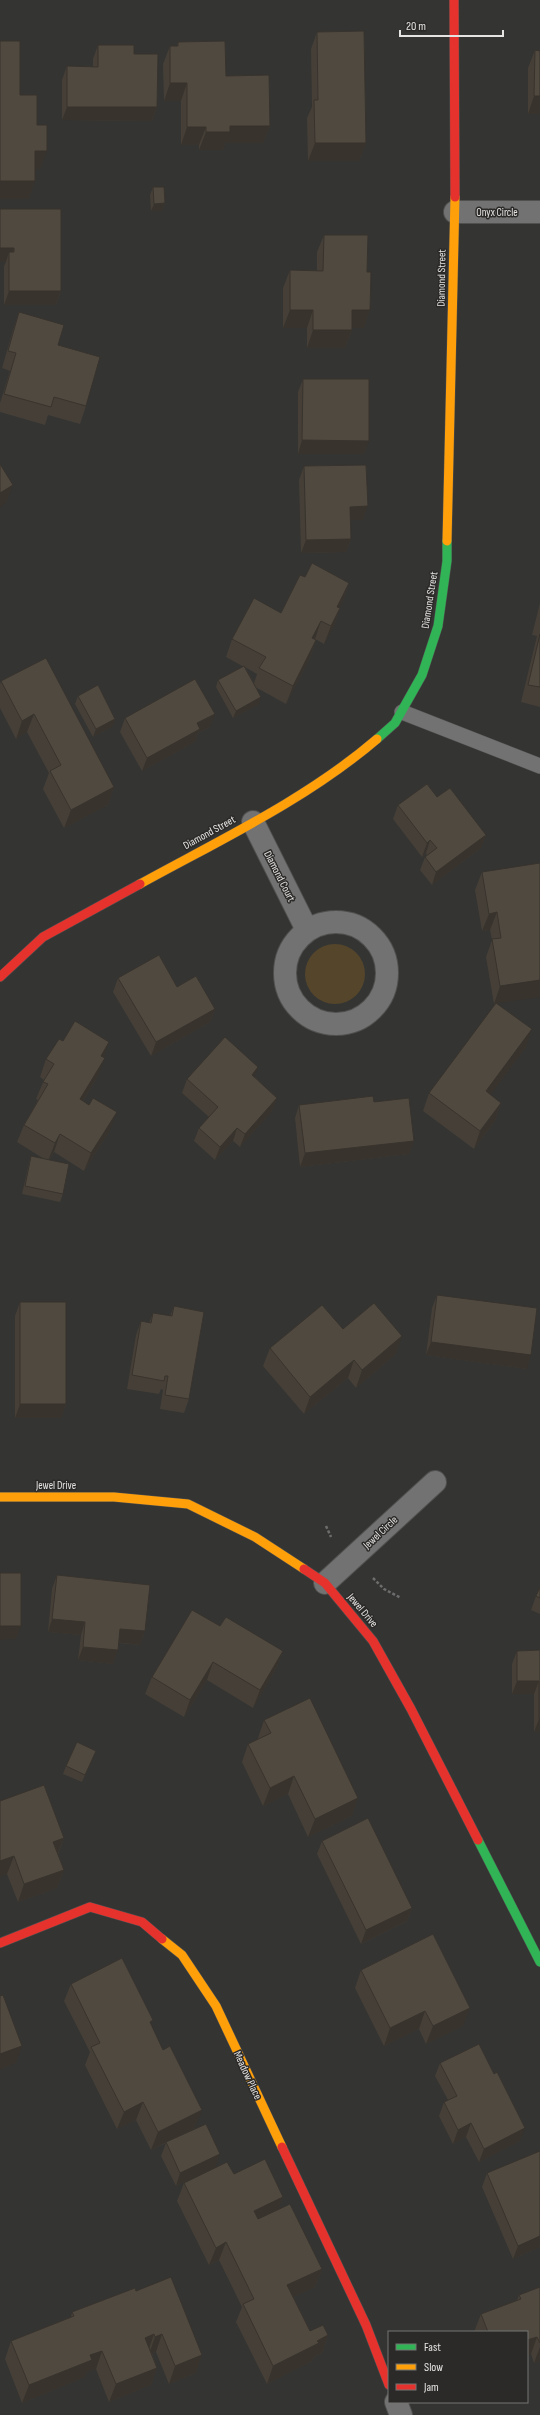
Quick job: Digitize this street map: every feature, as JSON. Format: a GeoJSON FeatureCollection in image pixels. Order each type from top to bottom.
{"type":"FeatureCollection","features":[{"type":"Feature","properties":{"kind":"street","name":"Diamond Street"},"geometry":{"type":"LineString","coordinates":[[0,977],[43,937],[253,822],[348,764],[395,723],[422,675],[438,626],[447,561],[455,212],[454,0]]}},
{"type":"Feature","properties":{"kind":"street","name":"Onyx Circle"},"geometry":{"type":"LineString","coordinates":[[455,212],[540,212]]}},
{"type":"Feature","properties":{"kind":"street","name":"Diamond Court"},"geometry":{"type":"LineString","coordinates":[[253,822],[307,930]]}},
{"type":"Feature","properties":{"kind":"street"},"geometry":{"type":"LineString","coordinates":[[340,921],[357,926],[375,940],[382,949],[387,965],[387,982],[381,998],[370,1012],[354,1021],[338,1024],[322,1022],[306,1015],[294,1003],[286,988],[285,966],[287,955],[295,940],[307,930],[323,922],[340,921]]}},
{"type":"Feature","properties":{"kind":"street","name":"Jewel Circle"},"geometry":{"type":"LineString","coordinates":[[324,1583],[435,1482]]}},
{"type":"Feature","properties":{"kind":"street","name":"Jewel Drive"},"geometry":{"type":"LineString","coordinates":[[0,1496],[114,1496],[188,1504],[255,1537],[324,1583],[373,1640],[411,1709],[540,1962]]}},
{"type":"Feature","properties":{"kind":"street","name":"Meadow Place"},"geometry":{"type":"LineString","coordinates":[[0,1943],[90,1907],[142,1922],[182,1955],[219,2013],[366,2324],[388,2382]]}},
{"type":"Feature","properties":{"kind":"street"},"geometry":{"type":"LineString","coordinates":[[396,2403],[401,2415]]}},
{"type":"Feature","properties":{"kind":"lane"},"geometry":{"type":"LineString","coordinates":[[402,712],[540,766]]}},
{"type":"Feature","properties":{"kind":"shaded area"},"geometry":{"type":"Polygon","coordinates":[[[329,944],[341,944],[352,949],[360,957],[365,968],[363,986],[352,999],[341,1004],[329,1004],[318,999],[310,991],[305,980],[305,968],[310,957],[318,949],[329,944]]]}},
{"type":"Feature","properties":{"kind":"building"},"geometry":{"type":"Polygon","coordinates":[[[364,31],[366,143],[315,143],[314,100],[318,100],[317,32],[364,31]]]}},
{"type":"Feature","properties":{"kind":"building"},"geometry":{"type":"Polygon","coordinates":[[[0,41],[20,41],[20,95],[37,95],[37,125],[47,125],[47,151],[35,151],[35,181],[0,181],[0,41]]]}},
{"type":"Feature","properties":{"kind":"building"},"geometry":{"type":"Polygon","coordinates":[[[225,41],[226,76],[269,75],[270,126],[230,126],[230,132],[206,132],[206,127],[187,127],[187,83],[170,83],[170,46],[178,46],[178,42],[225,41]]]}},
{"type":"Feature","properties":{"kind":"building"},"geometry":{"type":"Polygon","coordinates":[[[98,45],[134,45],[134,54],[158,54],[157,107],[67,107],[67,66],[98,67],[98,45]]]}},
{"type":"Feature","properties":{"kind":"building"},"geometry":{"type":"Polygon","coordinates":[[[535,50],[540,51],[540,96],[534,96],[535,50]]]}},
{"type":"Feature","properties":{"kind":"building"},"geometry":{"type":"Polygon","coordinates":[[[153,187],[164,187],[165,203],[154,204],[153,187]]]}},
{"type":"Feature","properties":{"kind":"building"},"geometry":{"type":"Polygon","coordinates":[[[0,209],[61,209],[61,291],[9,291],[9,252],[14,252],[14,248],[0,248],[0,209]]]}},
{"type":"Feature","properties":{"kind":"building"},"geometry":{"type":"Polygon","coordinates":[[[324,235],[368,235],[367,272],[371,272],[370,310],[352,310],[352,330],[313,330],[313,310],[290,310],[290,270],[323,271],[324,235]]]}},
{"type":"Feature","properties":{"kind":"building"},"geometry":{"type":"Polygon","coordinates":[[[19,312],[64,325],[58,345],[100,357],[86,406],[54,397],[51,407],[4,394],[16,353],[8,351],[19,312]]]}},
{"type":"Feature","properties":{"kind":"building"},"geometry":{"type":"Polygon","coordinates":[[[303,379],[369,379],[369,441],[302,440],[303,379]]]}},
{"type":"Feature","properties":{"kind":"building"},"geometry":{"type":"Polygon","coordinates":[[[0,464],[13,485],[0,493],[0,464]]]}},
{"type":"Feature","properties":{"kind":"building"},"geometry":{"type":"Polygon","coordinates":[[[366,465],[368,506],[350,507],[351,539],[306,540],[304,466],[366,465]]]}},
{"type":"Feature","properties":{"kind":"building"},"geometry":{"type":"Polygon","coordinates":[[[312,563],[349,583],[337,607],[340,608],[331,626],[321,621],[312,638],[316,640],[293,686],[259,668],[266,657],[232,639],[254,598],[281,613],[300,575],[305,577],[312,563]]]}},
{"type":"Feature","properties":{"kind":"building"},"geometry":{"type":"Polygon","coordinates":[[[540,634],[540,687],[528,685],[540,634]]]}},
{"type":"Feature","properties":{"kind":"building"},"geometry":{"type":"Polygon","coordinates":[[[46,658],[114,787],[71,810],[50,771],[61,765],[34,714],[22,721],[1,681],[46,658]]]}},
{"type":"Feature","properties":{"kind":"building"},"geometry":{"type":"Polygon","coordinates":[[[244,666],[261,697],[236,711],[218,680],[244,666]]]}},
{"type":"Feature","properties":{"kind":"building"},"geometry":{"type":"Polygon","coordinates":[[[195,679],[215,714],[197,723],[200,729],[147,758],[125,718],[195,679]]]}},
{"type":"Feature","properties":{"kind":"building"},"geometry":{"type":"Polygon","coordinates":[[[98,685],[115,719],[96,729],[78,696],[98,685]]]}},
{"type":"Feature","properties":{"kind":"building"},"geometry":{"type":"Polygon","coordinates":[[[427,784],[437,797],[450,788],[486,835],[436,872],[425,857],[437,848],[430,840],[427,843],[398,805],[427,784]]]}},
{"type":"Feature","properties":{"kind":"building"},"geometry":{"type":"Polygon","coordinates":[[[540,863],[540,980],[500,986],[492,939],[501,938],[497,912],[489,914],[482,872],[540,863]]]}},
{"type":"Feature","properties":{"kind":"building"},"geometry":{"type":"Polygon","coordinates":[[[159,955],[177,987],[196,976],[215,1009],[156,1042],[118,978],[159,955]]]}},
{"type":"Feature","properties":{"kind":"building"},"geometry":{"type":"Polygon","coordinates":[[[496,1003],[532,1029],[486,1091],[501,1103],[480,1131],[429,1093],[496,1003]]]}},
{"type":"Feature","properties":{"kind":"building"},"geometry":{"type":"Polygon","coordinates":[[[75,1021],[109,1042],[101,1056],[105,1058],[80,1099],[89,1105],[93,1098],[117,1112],[91,1153],[60,1134],[55,1143],[24,1125],[48,1084],[43,1082],[54,1064],[46,1059],[59,1039],[63,1041],[75,1021]]]}},
{"type":"Feature","properties":{"kind":"building"},"geometry":{"type":"Polygon","coordinates":[[[225,1037],[258,1067],[252,1075],[277,1098],[245,1134],[237,1128],[220,1147],[199,1128],[218,1107],[187,1079],[225,1037]]]}},
{"type":"Feature","properties":{"kind":"building"},"geometry":{"type":"Polygon","coordinates":[[[373,1096],[374,1102],[409,1098],[414,1141],[305,1153],[299,1105],[373,1096]]]}},
{"type":"Feature","properties":{"kind":"building"},"geometry":{"type":"Polygon","coordinates":[[[31,1156],[69,1164],[63,1194],[25,1186],[31,1156]]]}},
{"type":"Feature","properties":{"kind":"building"},"geometry":{"type":"Polygon","coordinates":[[[437,1295],[537,1308],[531,1355],[431,1342],[437,1295]]]}},
{"type":"Feature","properties":{"kind":"building"},"geometry":{"type":"Polygon","coordinates":[[[20,1302],[66,1302],[66,1404],[20,1404],[20,1302]]]}},
{"type":"Feature","properties":{"kind":"building"},"geometry":{"type":"Polygon","coordinates":[[[374,1303],[402,1336],[362,1370],[354,1360],[310,1397],[270,1348],[322,1305],[343,1329],[374,1303]]]}},
{"type":"Feature","properties":{"kind":"building"},"geometry":{"type":"Polygon","coordinates":[[[174,1306],[204,1312],[189,1399],[165,1395],[168,1376],[165,1376],[164,1381],[132,1375],[141,1321],[151,1323],[153,1313],[172,1316],[174,1306]]]}},
{"type":"Feature","properties":{"kind":"building"},"geometry":{"type":"Polygon","coordinates":[[[0,1573],[21,1573],[21,1626],[0,1626],[0,1573]]]}},
{"type":"Feature","properties":{"kind":"building"},"geometry":{"type":"Polygon","coordinates":[[[57,1575],[150,1585],[145,1631],[120,1629],[118,1650],[83,1647],[85,1622],[52,1619],[57,1575]]]}},
{"type":"Feature","properties":{"kind":"building"},"geometry":{"type":"Polygon","coordinates":[[[540,1587],[540,1598],[536,1596],[540,1587]]]}},
{"type":"Feature","properties":{"kind":"building"},"geometry":{"type":"Polygon","coordinates":[[[192,1610],[220,1626],[226,1617],[283,1651],[260,1690],[213,1662],[190,1700],[152,1677],[192,1610]]]}},
{"type":"Feature","properties":{"kind":"building"},"geometry":{"type":"Polygon","coordinates":[[[540,1650],[539,1719],[539,1681],[517,1681],[517,1651],[540,1650]]]}},
{"type":"Feature","properties":{"kind":"building"},"geometry":{"type":"Polygon","coordinates":[[[310,1698],[358,1798],[315,1819],[294,1776],[270,1788],[248,1744],[271,1733],[264,1720],[310,1698]]]}},
{"type":"Feature","properties":{"kind":"building"},"geometry":{"type":"Polygon","coordinates":[[[77,1742],[96,1751],[85,1775],[66,1766],[77,1742]]]}},
{"type":"Feature","properties":{"kind":"building"},"geometry":{"type":"Polygon","coordinates":[[[44,1785],[64,1838],[53,1842],[64,1870],[24,1884],[14,1856],[0,1861],[0,1801],[44,1785]]]}},
{"type":"Feature","properties":{"kind":"building"},"geometry":{"type":"Polygon","coordinates":[[[368,1818],[412,1908],[366,1930],[322,1841],[368,1818]]]}},
{"type":"Feature","properties":{"kind":"building"},"geometry":{"type":"Polygon","coordinates":[[[433,1934],[470,2008],[433,2026],[425,2011],[390,2028],[361,1970],[433,1934]]]}},
{"type":"Feature","properties":{"kind":"building"},"geometry":{"type":"Polygon","coordinates":[[[122,1958],[153,2020],[150,2022],[163,2050],[170,2046],[202,2110],[158,2132],[143,2102],[124,2112],[91,2047],[100,2043],[71,1984],[122,1958]]]}},
{"type":"Feature","properties":{"kind":"building"},"geometry":{"type":"Polygon","coordinates":[[[3,1995],[22,2046],[0,2054],[0,1996],[3,1995]]]}},
{"type":"Feature","properties":{"kind":"building"},"geometry":{"type":"Polygon","coordinates":[[[479,2044],[494,2074],[497,2072],[525,2128],[484,2149],[471,2123],[458,2130],[444,2102],[457,2096],[440,2063],[479,2044]]]}},
{"type":"Feature","properties":{"kind":"building"},"geometry":{"type":"Polygon","coordinates":[[[206,2124],[220,2154],[180,2173],[166,2142],[206,2124]]]}},
{"type":"Feature","properties":{"kind":"building"},"geometry":{"type":"Polygon","coordinates":[[[540,2151],[540,2236],[518,2246],[487,2173],[540,2151]]]}},
{"type":"Feature","properties":{"kind":"building"},"geometry":{"type":"Polygon","coordinates":[[[265,2159],[283,2197],[254,2211],[258,2219],[290,2204],[322,2269],[287,2285],[310,2331],[323,2325],[328,2335],[317,2341],[319,2343],[273,2366],[243,2304],[254,2299],[226,2242],[216,2248],[184,2183],[227,2162],[234,2174],[265,2159]]]}},
{"type":"Feature","properties":{"kind":"building"},"geometry":{"type":"Polygon","coordinates":[[[171,2277],[202,2355],[175,2366],[162,2334],[155,2337],[154,2334],[145,2338],[157,2368],[116,2384],[102,2351],[90,2355],[92,2360],[29,2385],[11,2341],[74,2316],[72,2312],[135,2288],[136,2291],[171,2277]]]}},
{"type":"Feature","properties":{"kind":"building"},"geometry":{"type":"Polygon","coordinates":[[[540,2287],[540,2343],[537,2337],[528,2340],[528,2331],[488,2331],[481,2314],[521,2299],[519,2295],[540,2287]]]}},
{"type":"Feature","properties":{"kind":"traffic: fast"},"geometry":{"type":"LineString","coordinates":[[377,739],[395,723],[422,675],[438,626],[447,561],[447,541]]}},
{"type":"Feature","properties":{"kind":"traffic: fast"},"geometry":{"type":"LineString","coordinates":[[478,1840],[540,1962]]}},
{"type":"Feature","properties":{"kind":"traffic: slow"},"geometry":{"type":"LineString","coordinates":[[447,541],[455,197]]}},
{"type":"Feature","properties":{"kind":"traffic: slow"},"geometry":{"type":"LineString","coordinates":[[140,884],[232,835],[292,800],[350,761],[377,739]]}},
{"type":"Feature","properties":{"kind":"traffic: slow"},"geometry":{"type":"LineString","coordinates":[[0,1497],[114,1497],[188,1504],[255,1537],[304,1569]]}},
{"type":"Feature","properties":{"kind":"traffic: slow"},"geometry":{"type":"LineString","coordinates":[[162,1939],[182,1955],[216,2006],[282,2147]]}},
{"type":"Feature","properties":{"kind":"traffic: jam"},"geometry":{"type":"LineString","coordinates":[[454,0],[455,197]]}},
{"type":"Feature","properties":{"kind":"traffic: jam"},"geometry":{"type":"LineString","coordinates":[[0,977],[43,937],[140,884]]}},
{"type":"Feature","properties":{"kind":"traffic: jam"},"geometry":{"type":"LineString","coordinates":[[304,1569],[325,1583],[373,1641],[411,1709],[478,1840]]}},
{"type":"Feature","properties":{"kind":"traffic: jam"},"geometry":{"type":"LineString","coordinates":[[0,1943],[90,1907],[142,1922],[162,1939]]}},
{"type":"Feature","properties":{"kind":"traffic: jam"},"geometry":{"type":"LineString","coordinates":[[282,2147],[366,2325],[388,2382]]}}]}
